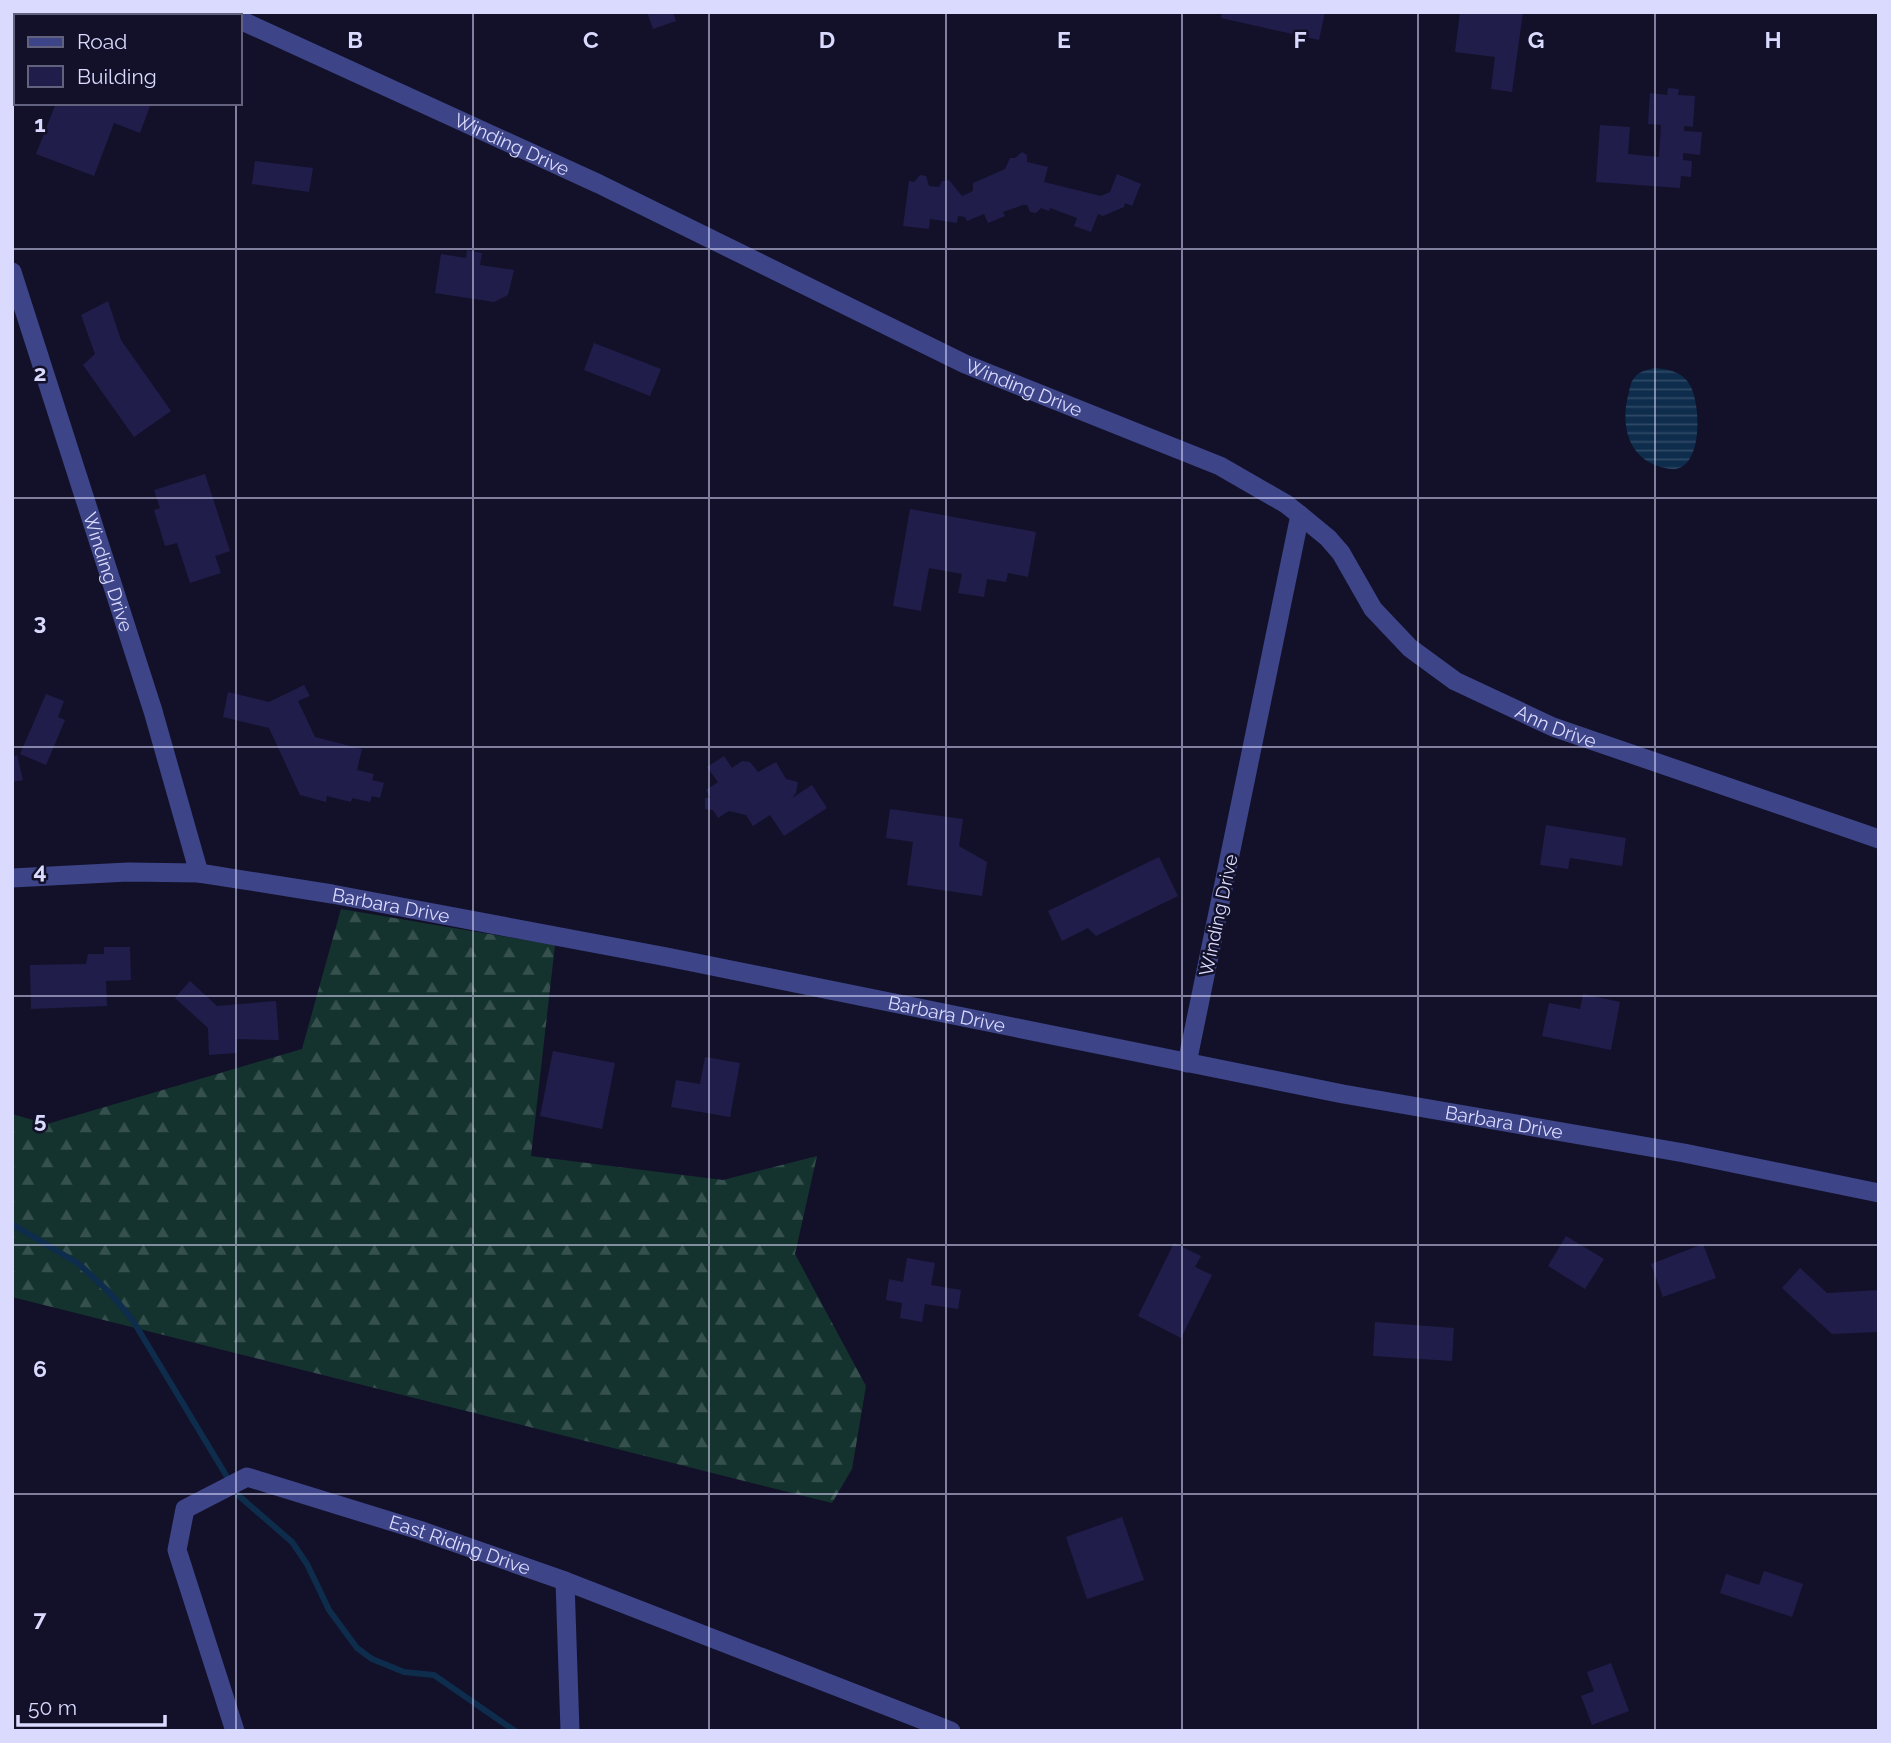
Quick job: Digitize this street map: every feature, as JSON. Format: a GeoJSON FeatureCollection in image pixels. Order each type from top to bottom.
{"type":"FeatureCollection","features":[{"type":"Feature","properties":{"kind":"street","name":"Winding Drive"},"geometry":{"type":"LineString","coordinates":[[242,21],[599,184],[965,364],[1220,466],[1300,515],[1187,1063]]}},
{"type":"Feature","properties":{"kind":"street","name":"Winding Drive"},"geometry":{"type":"LineString","coordinates":[[12,272],[153,711],[199,873]]}},
{"type":"Feature","properties":{"kind":"street","name":"Ann Drive"},"geometry":{"type":"LineString","coordinates":[[1300,515],[1328,538],[1341,553],[1373,609],[1410,648],[1455,681],[1553,727],[1879,839]]}},
{"type":"Feature","properties":{"kind":"street","name":"Barbara Drive"},"geometry":{"type":"LineString","coordinates":[[12,878],[128,872],[199,873],[343,896],[658,955],[1375,1100],[1684,1153],[1879,1194]]}},
{"type":"Feature","properties":{"kind":"street","name":"East Riding Drive"},"geometry":{"type":"LineString","coordinates":[[235,1731],[177,1550],[185,1508],[247,1477],[419,1530],[565,1581],[951,1731]]}},
{"type":"Feature","properties":{"kind":"street"},"geometry":{"type":"LineString","coordinates":[[565,1581],[570,1731]]}},
{"type":"Feature","properties":{"kind":"green space"},"geometry":{"type":"Polygon","coordinates":[[[341,909],[555,945],[531,1156],[723,1180],[817,1156],[795,1254],[866,1386],[852,1469],[832,1503],[12,1297],[12,1114],[47,1124],[302,1049],[341,909]]]}},
{"type":"Feature","properties":{"kind":"water"},"geometry":{"type":"Polygon","coordinates":[[[1654,368],[1673,371],[1685,378],[1696,402],[1696,444],[1685,465],[1676,469],[1660,467],[1645,460],[1631,444],[1628,434],[1625,413],[1632,382],[1639,373],[1654,368]]]}},
{"type":"Feature","properties":{"kind":"building"},"geometry":{"type":"Polygon","coordinates":[[[647,12],[673,12],[676,21],[653,29],[647,12]]]}},
{"type":"Feature","properties":{"kind":"building"},"geometry":{"type":"Polygon","coordinates":[[[1222,12],[1325,12],[1319,40],[1221,18],[1222,12]]]}},
{"type":"Feature","properties":{"kind":"building"},"geometry":{"type":"Polygon","coordinates":[[[1460,12],[1523,12],[1512,92],[1491,89],[1495,57],[1455,52],[1460,12]]]}},
{"type":"Feature","properties":{"kind":"building"},"geometry":{"type":"Polygon","coordinates":[[[1668,88],[1679,89],[1678,95],[1695,96],[1693,127],[1684,126],[1684,131],[1702,132],[1700,155],[1683,153],[1683,160],[1692,161],[1691,177],[1681,176],[1680,188],[1596,182],[1600,125],[1630,127],[1628,154],[1659,157],[1661,125],[1648,124],[1650,93],[1667,95],[1668,88]]]}},
{"type":"Feature","properties":{"kind":"building"},"geometry":{"type":"Polygon","coordinates":[[[55,105],[150,105],[140,133],[114,123],[94,176],[36,154],[55,105]]]}},
{"type":"Feature","properties":{"kind":"building"},"geometry":{"type":"Polygon","coordinates":[[[1022,152],[1027,155],[1027,162],[1048,167],[1044,182],[1101,196],[1110,192],[1117,174],[1141,184],[1132,206],[1125,203],[1124,207],[1103,216],[1098,214],[1091,232],[1074,226],[1077,218],[1050,208],[1049,211],[1041,208],[1036,213],[1030,212],[1027,205],[1003,212],[1005,216],[988,223],[984,214],[967,221],[965,217],[958,216],[957,223],[930,219],[929,229],[903,226],[909,181],[914,182],[920,175],[926,176],[929,186],[939,187],[942,181],[949,180],[962,196],[973,191],[973,183],[1005,169],[1010,158],[1015,158],[1022,152]]]}},
{"type":"Feature","properties":{"kind":"building"},"geometry":{"type":"Polygon","coordinates":[[[255,161],[313,168],[309,192],[252,184],[255,161]]]}},
{"type":"Feature","properties":{"kind":"building"},"geometry":{"type":"Polygon","coordinates":[[[467,250],[482,253],[480,265],[514,270],[508,295],[494,302],[435,293],[441,254],[466,258],[467,250]]]}},
{"type":"Feature","properties":{"kind":"building"},"geometry":{"type":"Polygon","coordinates":[[[108,301],[121,340],[171,411],[134,437],[83,365],[95,354],[81,315],[108,301]]]}},
{"type":"Feature","properties":{"kind":"building"},"geometry":{"type":"Polygon","coordinates":[[[594,343],[661,369],[650,396],[584,370],[594,343]]]}},
{"type":"Feature","properties":{"kind":"building"},"geometry":{"type":"Polygon","coordinates":[[[205,474],[230,551],[215,556],[221,573],[190,583],[177,543],[165,546],[154,510],[160,508],[154,490],[205,474]]]}},
{"type":"Feature","properties":{"kind":"building"},"geometry":{"type":"Polygon","coordinates":[[[910,509],[1036,532],[1028,577],[1008,573],[1006,582],[987,579],[984,597],[958,593],[962,574],[929,568],[921,611],[893,606],[910,509]]]}},
{"type":"Feature","properties":{"kind":"building"},"geometry":{"type":"Polygon","coordinates":[[[304,685],[310,696],[298,701],[315,737],[362,749],[357,770],[374,774],[372,780],[384,783],[380,798],[372,796],[370,802],[352,798],[351,802],[327,796],[326,802],[300,795],[269,728],[223,717],[228,692],[269,702],[304,685]]]}},
{"type":"Feature","properties":{"kind":"building"},"geometry":{"type":"Polygon","coordinates":[[[46,694],[64,701],[58,717],[65,720],[46,765],[20,754],[46,694]]]}},
{"type":"Feature","properties":{"kind":"building"},"geometry":{"type":"Polygon","coordinates":[[[17,755],[23,780],[12,782],[12,757],[17,755]]]}},
{"type":"Feature","properties":{"kind":"building"},"geometry":{"type":"Polygon","coordinates":[[[724,756],[732,768],[742,761],[750,762],[758,772],[776,762],[786,779],[798,782],[792,798],[812,785],[827,808],[784,836],[770,815],[753,826],[746,815],[729,811],[718,818],[713,810],[705,809],[705,798],[711,798],[706,790],[718,782],[707,767],[724,756]]]}},
{"type":"Feature","properties":{"kind":"building"},"geometry":{"type":"Polygon","coordinates":[[[890,809],[963,819],[959,846],[987,862],[982,896],[907,885],[913,842],[886,838],[890,809]]]}},
{"type":"Feature","properties":{"kind":"building"},"geometry":{"type":"Polygon","coordinates":[[[1546,825],[1626,838],[1622,866],[1570,858],[1568,869],[1540,865],[1546,825]]]}},
{"type":"Feature","properties":{"kind":"building"},"geometry":{"type":"Polygon","coordinates":[[[1159,857],[1178,896],[1096,936],[1088,928],[1062,941],[1048,911],[1159,857]]]}},
{"type":"Feature","properties":{"kind":"building"},"geometry":{"type":"Polygon","coordinates":[[[104,947],[130,947],[131,980],[106,981],[107,1006],[31,1009],[30,965],[86,964],[88,954],[104,954],[104,947]]]}},
{"type":"Feature","properties":{"kind":"building"},"geometry":{"type":"Polygon","coordinates":[[[190,981],[217,1006],[276,1001],[279,1040],[237,1039],[237,1053],[209,1055],[208,1028],[175,998],[190,981]]]}},
{"type":"Feature","properties":{"kind":"building"},"geometry":{"type":"Polygon","coordinates":[[[1583,994],[1620,1002],[1611,1050],[1542,1036],[1549,1003],[1580,1009],[1583,994]]]}},
{"type":"Feature","properties":{"kind":"building"},"geometry":{"type":"Polygon","coordinates":[[[553,1051],[615,1063],[602,1129],[540,1116],[553,1051]]]}},
{"type":"Feature","properties":{"kind":"building"},"geometry":{"type":"Polygon","coordinates":[[[705,1057],[740,1063],[730,1117],[671,1107],[676,1080],[700,1084],[705,1057]]]}},
{"type":"Feature","properties":{"kind":"building"},"geometry":{"type":"Polygon","coordinates":[[[1566,1236],[1604,1259],[1585,1289],[1548,1266],[1566,1236]]]}},
{"type":"Feature","properties":{"kind":"building"},"geometry":{"type":"Polygon","coordinates":[[[1174,1243],[1201,1256],[1195,1267],[1212,1275],[1181,1338],[1138,1316],[1174,1243]]]}},
{"type":"Feature","properties":{"kind":"building"},"geometry":{"type":"Polygon","coordinates":[[[1703,1244],[1716,1278],[1663,1297],[1651,1264],[1703,1244]]]}},
{"type":"Feature","properties":{"kind":"building"},"geometry":{"type":"Polygon","coordinates":[[[907,1258],[935,1263],[931,1285],[961,1290],[958,1309],[925,1304],[922,1322],[900,1318],[902,1303],[886,1300],[889,1279],[903,1282],[907,1258]]]}},
{"type":"Feature","properties":{"kind":"building"},"geometry":{"type":"Polygon","coordinates":[[[1800,1268],[1827,1293],[1879,1290],[1879,1332],[1832,1334],[1782,1288],[1800,1268]]]}},
{"type":"Feature","properties":{"kind":"building"},"geometry":{"type":"Polygon","coordinates":[[[1375,1322],[1454,1328],[1452,1361],[1373,1356],[1375,1322]]]}},
{"type":"Feature","properties":{"kind":"building"},"geometry":{"type":"Polygon","coordinates":[[[1122,1517],[1144,1580],[1087,1599],[1066,1537],[1122,1517]]]}},
{"type":"Feature","properties":{"kind":"building"},"geometry":{"type":"Polygon","coordinates":[[[1764,1571],[1803,1584],[1792,1617],[1720,1593],[1726,1574],[1759,1585],[1764,1571]]]}},
{"type":"Feature","properties":{"kind":"building"},"geometry":{"type":"Polygon","coordinates":[[[1611,1663],[1629,1711],[1592,1725],[1581,1696],[1594,1691],[1587,1672],[1611,1663]]]}},
{"type":"Feature","properties":{"kind":"waterway"},"geometry":{"type":"LineString","coordinates":[[12,1224],[79,1264],[109,1292],[132,1319],[238,1495],[292,1542],[307,1564],[329,1610],[357,1648],[372,1659],[404,1672],[434,1675],[515,1731]]}}]}
